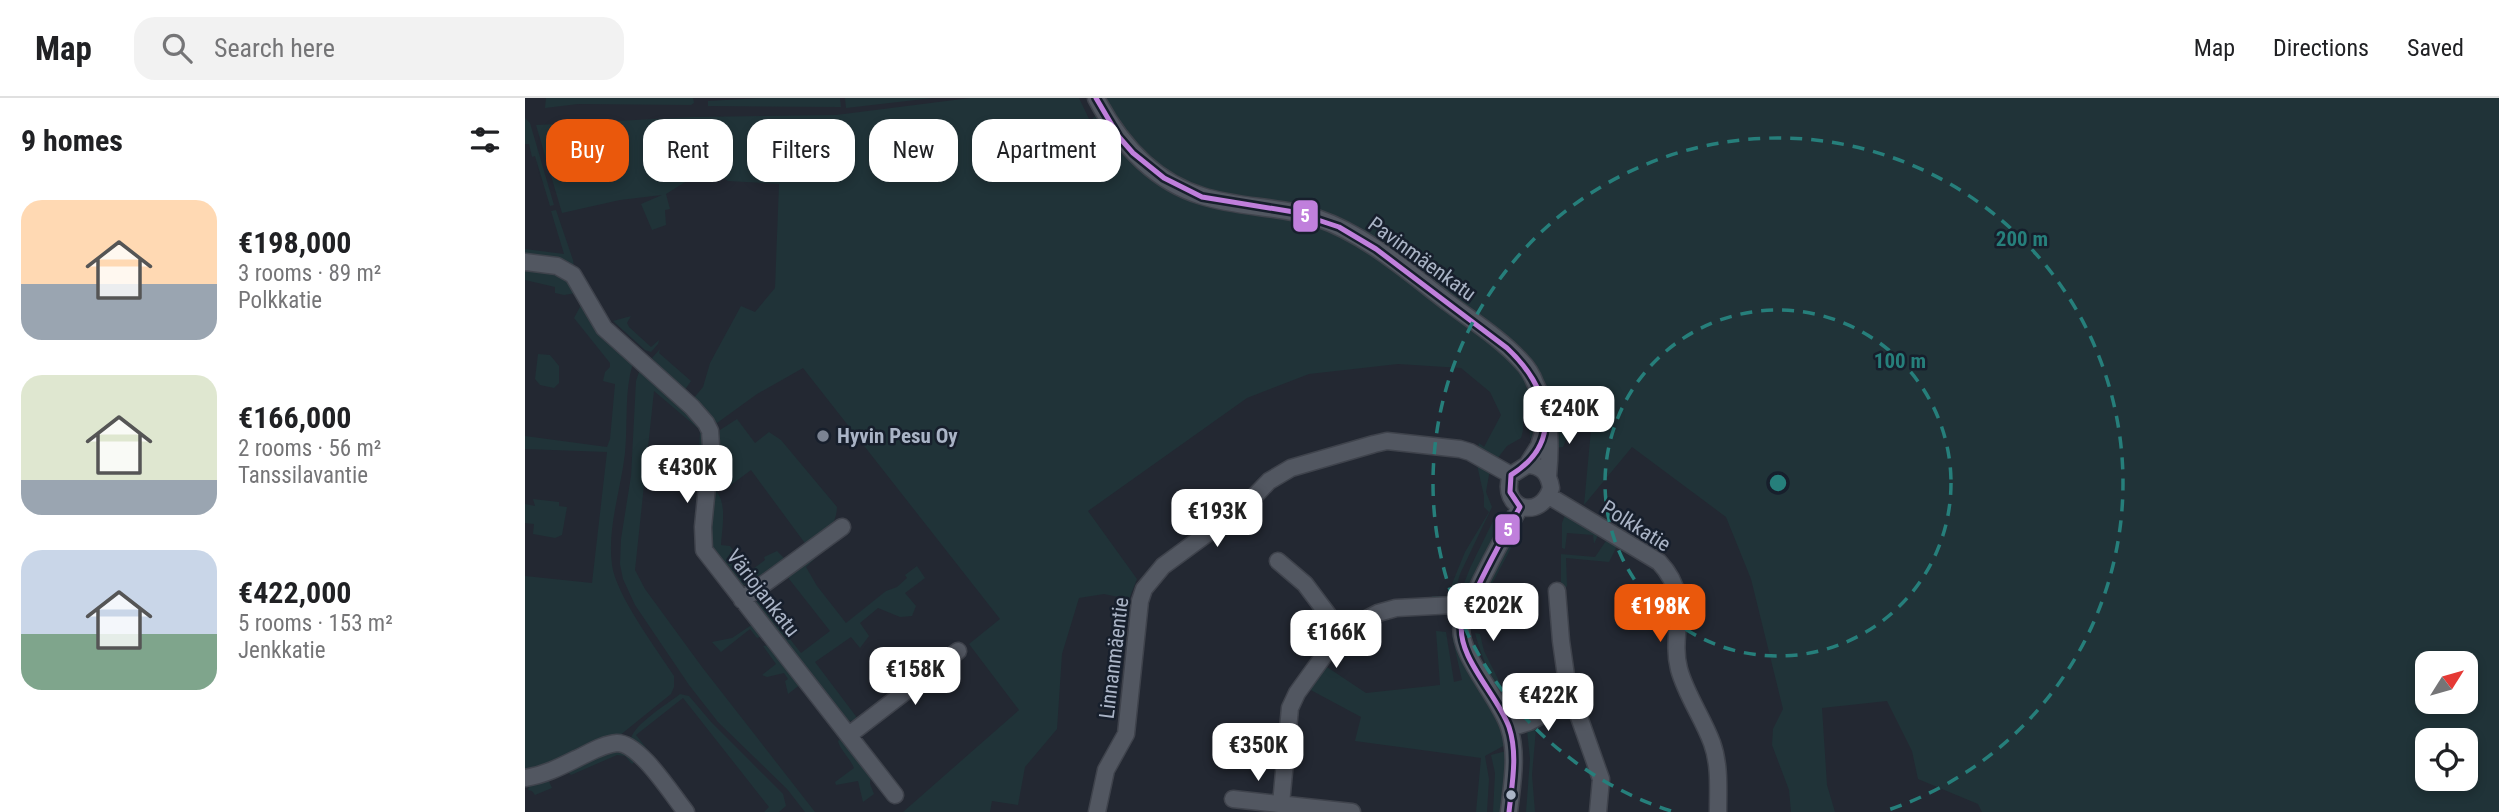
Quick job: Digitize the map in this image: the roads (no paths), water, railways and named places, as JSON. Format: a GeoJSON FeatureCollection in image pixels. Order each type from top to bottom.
{"type":"FeatureCollection","features":[{"type":"Feature","properties":{"kind":"street","name":"Pavinmäenkatu"},"geometry":{"type":"LineString","coordinates":[[1096,98],[1119,137],[1133,153],[1164,178],[1202,197],[1317,218],[1358,237],[1521,361],[1541,395],[1546,423],[1551,432],[1548,476]]}},
{"type":"Feature","properties":{"kind":"street","name":"Väriojankatu"},"geometry":{"type":"LineString","coordinates":[[525,262],[557,266],[573,275],[604,328],[706,423],[710,430],[711,446],[703,527],[704,550],[895,795]]}},
{"type":"Feature","properties":{"kind":"street"},"geometry":{"type":"LineString","coordinates":[[1527,465],[1540,468],[1548,476],[1551,488],[1549,496],[1538,505],[1520,507],[1508,488],[1511,475],[1535,456],[1546,423]]}},
{"type":"Feature","properties":{"kind":"street","name":"Linnanmäentie"},"geometry":{"type":"LineString","coordinates":[[1097,812],[1106,770],[1126,734],[1140,601],[1144,589],[1163,566],[1246,505],[1269,481],[1280,474],[1291,468],[1374,444],[1387,441],[1459,449],[1511,475]]}},
{"type":"Feature","properties":{"kind":"street","name":"Polkkatie"},"geometry":{"type":"LineString","coordinates":[[1549,496],[1659,562],[1667,570],[1677,593],[1678,666],[1715,755],[1718,812]]}},
{"type":"Feature","properties":{"kind":"street"},"geometry":{"type":"LineString","coordinates":[[1509,812],[1514,760],[1510,728],[1489,686],[1466,650],[1462,640],[1462,619],[1520,507]]}},
{"type":"Feature","properties":{"kind":"street"},"geometry":{"type":"LineString","coordinates":[[742,600],[842,527]]}},
{"type":"Feature","properties":{"kind":"street"},"geometry":{"type":"LineString","coordinates":[[1278,561],[1305,584],[1341,632]]}},
{"type":"Feature","properties":{"kind":"street"},"geometry":{"type":"LineString","coordinates":[[1557,591],[1561,641],[1571,699],[1601,779],[1598,812]]}},
{"type":"Feature","properties":{"kind":"street"},"geometry":{"type":"LineString","coordinates":[[1281,804],[1290,708],[1297,693],[1341,632],[1378,613],[1397,608],[1454,605],[1468,608]]}},
{"type":"Feature","properties":{"kind":"street"},"geometry":{"type":"LineString","coordinates":[[849,735],[958,650]]}},
{"type":"Feature","properties":{"kind":"street"},"geometry":{"type":"LineString","coordinates":[[1510,728],[1529,722],[1571,699]]}},
{"type":"Feature","properties":{"kind":"street"},"geometry":{"type":"LineString","coordinates":[[525,778],[538,776],[605,746],[619,743],[639,753],[686,812]]}},
{"type":"Feature","properties":{"kind":"street"},"geometry":{"type":"LineString","coordinates":[[1233,800],[1352,812]]}},
{"type":"Feature","properties":{"kind":"place","name":"Hyvin Pesu Oy"},"geometry":{"type":"Point","coordinates":[823,436]}}]}
